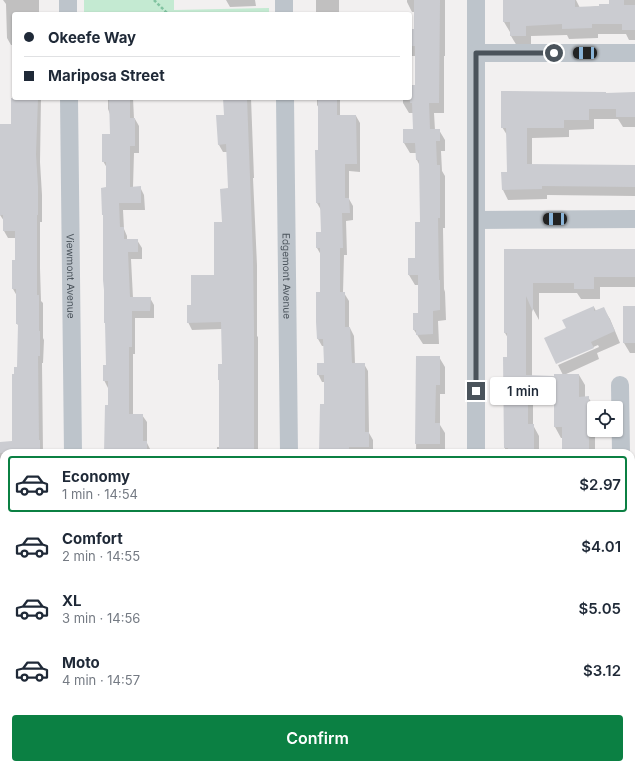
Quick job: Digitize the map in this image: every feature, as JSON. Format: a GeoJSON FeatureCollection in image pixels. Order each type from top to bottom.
{"type":"FeatureCollection","features":[{"type":"Feature","properties":{"kind":"street"},"geometry":{"type":"LineString","coordinates":[[68,0],[68,12]]}},
{"type":"Feature","properties":{"kind":"street"},"geometry":{"type":"LineString","coordinates":[[284,0],[284,12]]}},
{"type":"Feature","properties":{"kind":"street"},"geometry":{"type":"LineString","coordinates":[[476,0],[476,449]]}},
{"type":"Feature","properties":{"kind":"street"},"geometry":{"type":"LineString","coordinates":[[476,53],[635,53]]}},
{"type":"Feature","properties":{"kind":"street","name":"Viewmont Avenue"},"geometry":{"type":"LineString","coordinates":[[69,100],[73,449]]}},
{"type":"Feature","properties":{"kind":"street","name":"Edgemont Avenue"},"geometry":{"type":"LineString","coordinates":[[285,100],[289,449]]}},
{"type":"Feature","properties":{"kind":"street"},"geometry":{"type":"LineString","coordinates":[[476,220],[635,219]]}},
{"type":"Feature","properties":{"kind":"street"},"geometry":{"type":"LineString","coordinates":[[620,385],[621,449]]}},
{"type":"Feature","properties":{"kind":"path"},"geometry":{"type":"LineString","coordinates":[[154,0],[165,12]]}},
{"type":"Feature","properties":{"kind":"green space"},"geometry":{"type":"Polygon","coordinates":[[[84,0],[174,0],[174,10],[269,8],[269,12],[84,12],[84,0]]]}},
{"type":"Feature","properties":{"kind":"building"},"geometry":{"type":"Polygon","coordinates":[[[414,0],[440,0],[439,103],[429,103],[430,129],[440,129],[440,141],[436,141],[437,165],[440,165],[440,218],[438,218],[440,310],[433,311],[433,334],[416,335],[416,330],[413,330],[413,313],[418,313],[418,275],[408,275],[408,258],[415,258],[415,222],[420,222],[419,160],[416,160],[415,143],[403,143],[403,129],[413,129],[412,103],[410,103],[410,100],[412,100],[412,85],[415,85],[415,46],[412,46],[412,29],[414,29],[414,0]]]}},
{"type":"Feature","properties":{"kind":"building"},"geometry":{"type":"Polygon","coordinates":[[[503,0],[575,0],[575,7],[599,6],[599,4],[609,4],[609,0],[624,0],[624,5],[635,5],[635,30],[622,30],[622,24],[592,24],[592,28],[562,29],[562,24],[526,26],[526,36],[510,36],[510,22],[503,22],[503,0]]]}},
{"type":"Feature","properties":{"kind":"building"},"geometry":{"type":"Polygon","coordinates":[[[501,91],[606,93],[635,92],[635,117],[616,117],[616,109],[589,109],[589,120],[564,120],[564,128],[527,128],[527,164],[635,165],[635,187],[542,186],[542,189],[502,190],[501,172],[507,172],[506,128],[501,128],[501,91]]]}},
{"type":"Feature","properties":{"kind":"building"},"geometry":{"type":"Polygon","coordinates":[[[11,98],[12,100],[38,100],[36,154],[38,187],[37,295],[39,295],[40,331],[40,356],[38,356],[40,449],[0,449],[0,442],[12,441],[12,374],[14,374],[14,367],[17,367],[18,324],[16,324],[16,289],[12,289],[12,260],[15,260],[15,231],[3,231],[3,215],[0,215],[0,124],[11,124],[11,98]]]}},
{"type":"Feature","properties":{"kind":"building"},"geometry":{"type":"Polygon","coordinates":[[[109,100],[130,100],[130,118],[135,118],[135,146],[130,146],[130,187],[141,186],[141,203],[119,203],[120,227],[124,227],[124,239],[138,239],[138,252],[128,252],[130,297],[151,297],[150,311],[132,311],[132,347],[129,347],[129,414],[143,414],[143,441],[147,441],[147,449],[104,449],[105,405],[108,405],[108,381],[103,381],[103,365],[106,365],[103,280],[103,215],[101,188],[106,187],[106,162],[102,162],[102,134],[110,134],[109,100]]]}},
{"type":"Feature","properties":{"kind":"building"},"geometry":{"type":"Polygon","coordinates":[[[223,100],[247,100],[253,257],[254,449],[219,449],[218,364],[222,364],[221,322],[187,323],[187,305],[191,305],[191,275],[214,275],[214,222],[222,222],[220,189],[228,188],[226,144],[218,145],[216,115],[224,115],[223,100]]]}},
{"type":"Feature","properties":{"kind":"building"},"geometry":{"type":"Polygon","coordinates":[[[318,100],[337,100],[337,115],[356,115],[357,164],[345,164],[345,198],[349,198],[350,213],[342,213],[343,248],[340,248],[340,292],[345,292],[345,327],[350,327],[352,363],[365,363],[365,432],[369,432],[369,447],[319,449],[320,404],[324,404],[324,375],[317,375],[317,363],[324,363],[323,339],[317,339],[316,322],[316,292],[320,292],[320,248],[316,248],[316,232],[321,232],[320,203],[316,203],[315,150],[318,150],[318,100]]]}},
{"type":"Feature","properties":{"kind":"building"},"geometry":{"type":"Polygon","coordinates":[[[504,249],[635,249],[635,277],[594,277],[594,289],[574,289],[574,283],[533,283],[533,312],[526,296],[526,375],[554,376],[554,374],[579,374],[579,397],[589,396],[589,401],[587,401],[587,437],[589,437],[589,449],[562,449],[562,427],[554,427],[554,391],[528,391],[528,424],[534,424],[534,449],[504,448],[503,357],[507,357],[507,333],[504,333],[504,249]]]}},
{"type":"Feature","properties":{"kind":"building"},"geometry":{"type":"Polygon","coordinates":[[[594,306],[594,311],[604,307],[615,331],[591,342],[594,348],[556,364],[544,338],[566,328],[562,320],[594,306]]]}},
{"type":"Feature","properties":{"kind":"building"},"geometry":{"type":"Polygon","coordinates":[[[623,306],[635,306],[635,343],[623,343],[623,306]]]}},
{"type":"Feature","properties":{"kind":"building"},"geometry":{"type":"Polygon","coordinates":[[[416,356],[440,356],[440,385],[436,385],[435,423],[440,423],[440,444],[415,444],[416,356]]]}},
{"type":"Feature","properties":{"kind":"route"},"geometry":{"type":"LineString","coordinates":[[476,391],[476,53],[554,53]]}}]}
